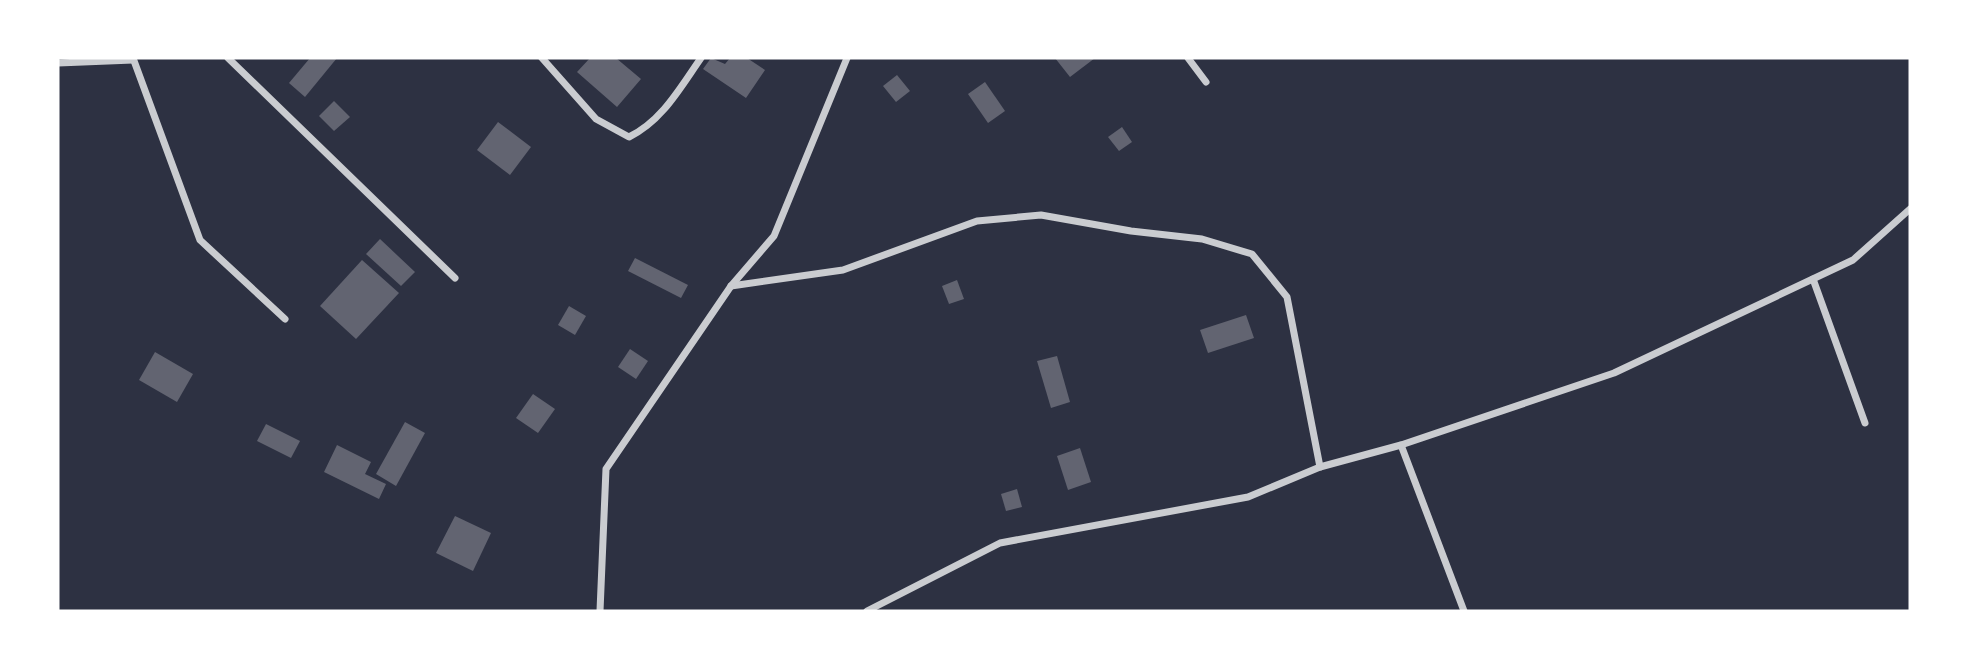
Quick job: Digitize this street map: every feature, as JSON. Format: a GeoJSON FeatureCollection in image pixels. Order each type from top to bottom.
{"type":"FeatureCollection","features":[{"type":"Feature","properties":{"kind":"street"},"geometry":{"type":"LineString","coordinates":[[228,58],[455,278]]}},
{"type":"Feature","properties":{"kind":"street"},"geometry":{"type":"LineString","coordinates":[[542,58],[596,119],[629,137],[647,128],[701,58]]}},
{"type":"Feature","properties":{"kind":"street"},"geometry":{"type":"LineString","coordinates":[[600,611],[606,469],[731,286],[774,236],[847,58]]}},
{"type":"Feature","properties":{"kind":"street"},"geometry":{"type":"LineString","coordinates":[[1188,58],[1206,82]]}},
{"type":"Feature","properties":{"kind":"street"},"geometry":{"type":"LineString","coordinates":[[58,63],[133,59],[200,240],[285,318]]}},
{"type":"Feature","properties":{"kind":"street"},"geometry":{"type":"LineString","coordinates":[[867,611],[1000,543],[1248,497],[1320,467],[1401,445],[1614,373],[1853,260],[1910,209]]}},
{"type":"Feature","properties":{"kind":"street"},"geometry":{"type":"LineString","coordinates":[[731,286],[843,270],[977,221],[1041,215],[1131,231],[1202,239],[1227,246],[1252,254],[1287,297],[1320,467]]}},
{"type":"Feature","properties":{"kind":"street"},"geometry":{"type":"LineString","coordinates":[[1813,279],[1865,423]]}},
{"type":"Feature","properties":{"kind":"street"},"geometry":{"type":"LineString","coordinates":[[1401,445],[1464,611]]}},
{"type":"Feature","properties":{"kind":"building"},"geometry":{"type":"Polygon","coordinates":[[[310,58],[337,58],[305,97],[289,83],[310,58]]]}},
{"type":"Feature","properties":{"kind":"building"},"geometry":{"type":"Polygon","coordinates":[[[590,58],[616,58],[641,79],[617,107],[577,72],[590,58]]]}},
{"type":"Feature","properties":{"kind":"building"},"geometry":{"type":"Polygon","coordinates":[[[711,58],[725,64],[730,58],[747,58],[765,70],[746,98],[703,69],[711,58]]]}},
{"type":"Feature","properties":{"kind":"building"},"geometry":{"type":"Polygon","coordinates":[[[1055,58],[1095,58],[1070,77],[1055,58]]]}},
{"type":"Feature","properties":{"kind":"building"},"geometry":{"type":"Polygon","coordinates":[[[897,75],[910,91],[896,102],[883,86],[897,75]]]}},
{"type":"Feature","properties":{"kind":"building"},"geometry":{"type":"Polygon","coordinates":[[[985,82],[1005,111],[988,123],[968,94],[985,82]]]}},
{"type":"Feature","properties":{"kind":"building"},"geometry":{"type":"Polygon","coordinates":[[[334,101],[350,117],[334,131],[319,116],[334,101]]]}},
{"type":"Feature","properties":{"kind":"building"},"geometry":{"type":"Polygon","coordinates":[[[498,122],[531,147],[510,175],[477,150],[498,122]]]}},
{"type":"Feature","properties":{"kind":"building"},"geometry":{"type":"Polygon","coordinates":[[[1122,127],[1132,142],[1119,151],[1108,137],[1122,127]]]}},
{"type":"Feature","properties":{"kind":"building"},"geometry":{"type":"Polygon","coordinates":[[[380,239],[415,272],[401,286],[366,254],[380,239]]]}},
{"type":"Feature","properties":{"kind":"building"},"geometry":{"type":"Polygon","coordinates":[[[635,258],[688,285],[681,298],[628,271],[635,258]]]}},
{"type":"Feature","properties":{"kind":"building"},"geometry":{"type":"Polygon","coordinates":[[[362,260],[399,293],[356,339],[320,306],[362,260]]]}},
{"type":"Feature","properties":{"kind":"building"},"geometry":{"type":"Polygon","coordinates":[[[957,280],[964,299],[949,304],[942,286],[957,280]]]}},
{"type":"Feature","properties":{"kind":"building"},"geometry":{"type":"Polygon","coordinates":[[[569,306],[586,316],[575,335],[558,325],[569,306]]]}},
{"type":"Feature","properties":{"kind":"building"},"geometry":{"type":"Polygon","coordinates":[[[1246,315],[1254,338],[1208,353],[1200,330],[1246,315]]]}},
{"type":"Feature","properties":{"kind":"building"},"geometry":{"type":"Polygon","coordinates":[[[630,349],[648,361],[636,379],[618,367],[630,349]]]}},
{"type":"Feature","properties":{"kind":"building"},"geometry":{"type":"Polygon","coordinates":[[[155,352],[193,374],[177,402],[139,380],[155,352]]]}},
{"type":"Feature","properties":{"kind":"building"},"geometry":{"type":"Polygon","coordinates":[[[1057,356],[1070,402],[1051,408],[1037,361],[1057,356]]]}},
{"type":"Feature","properties":{"kind":"building"},"geometry":{"type":"Polygon","coordinates":[[[533,394],[555,409],[538,433],[516,418],[533,394]]]}},
{"type":"Feature","properties":{"kind":"building"},"geometry":{"type":"Polygon","coordinates":[[[405,422],[425,433],[396,486],[376,474],[405,422]]]}},
{"type":"Feature","properties":{"kind":"building"},"geometry":{"type":"Polygon","coordinates":[[[266,424],[300,441],[291,458],[257,441],[266,424]]]}},
{"type":"Feature","properties":{"kind":"building"},"geometry":{"type":"Polygon","coordinates":[[[337,445],[371,462],[365,474],[386,484],[379,499],[324,472],[337,445]]]}},
{"type":"Feature","properties":{"kind":"building"},"geometry":{"type":"Polygon","coordinates":[[[1080,448],[1091,482],[1068,490],[1057,456],[1080,448]]]}},
{"type":"Feature","properties":{"kind":"building"},"geometry":{"type":"Polygon","coordinates":[[[1017,489],[1022,507],[1006,511],[1001,494],[1017,489]]]}},
{"type":"Feature","properties":{"kind":"building"},"geometry":{"type":"Polygon","coordinates":[[[455,516],[491,533],[473,571],[436,553],[455,516]]]}}]}
